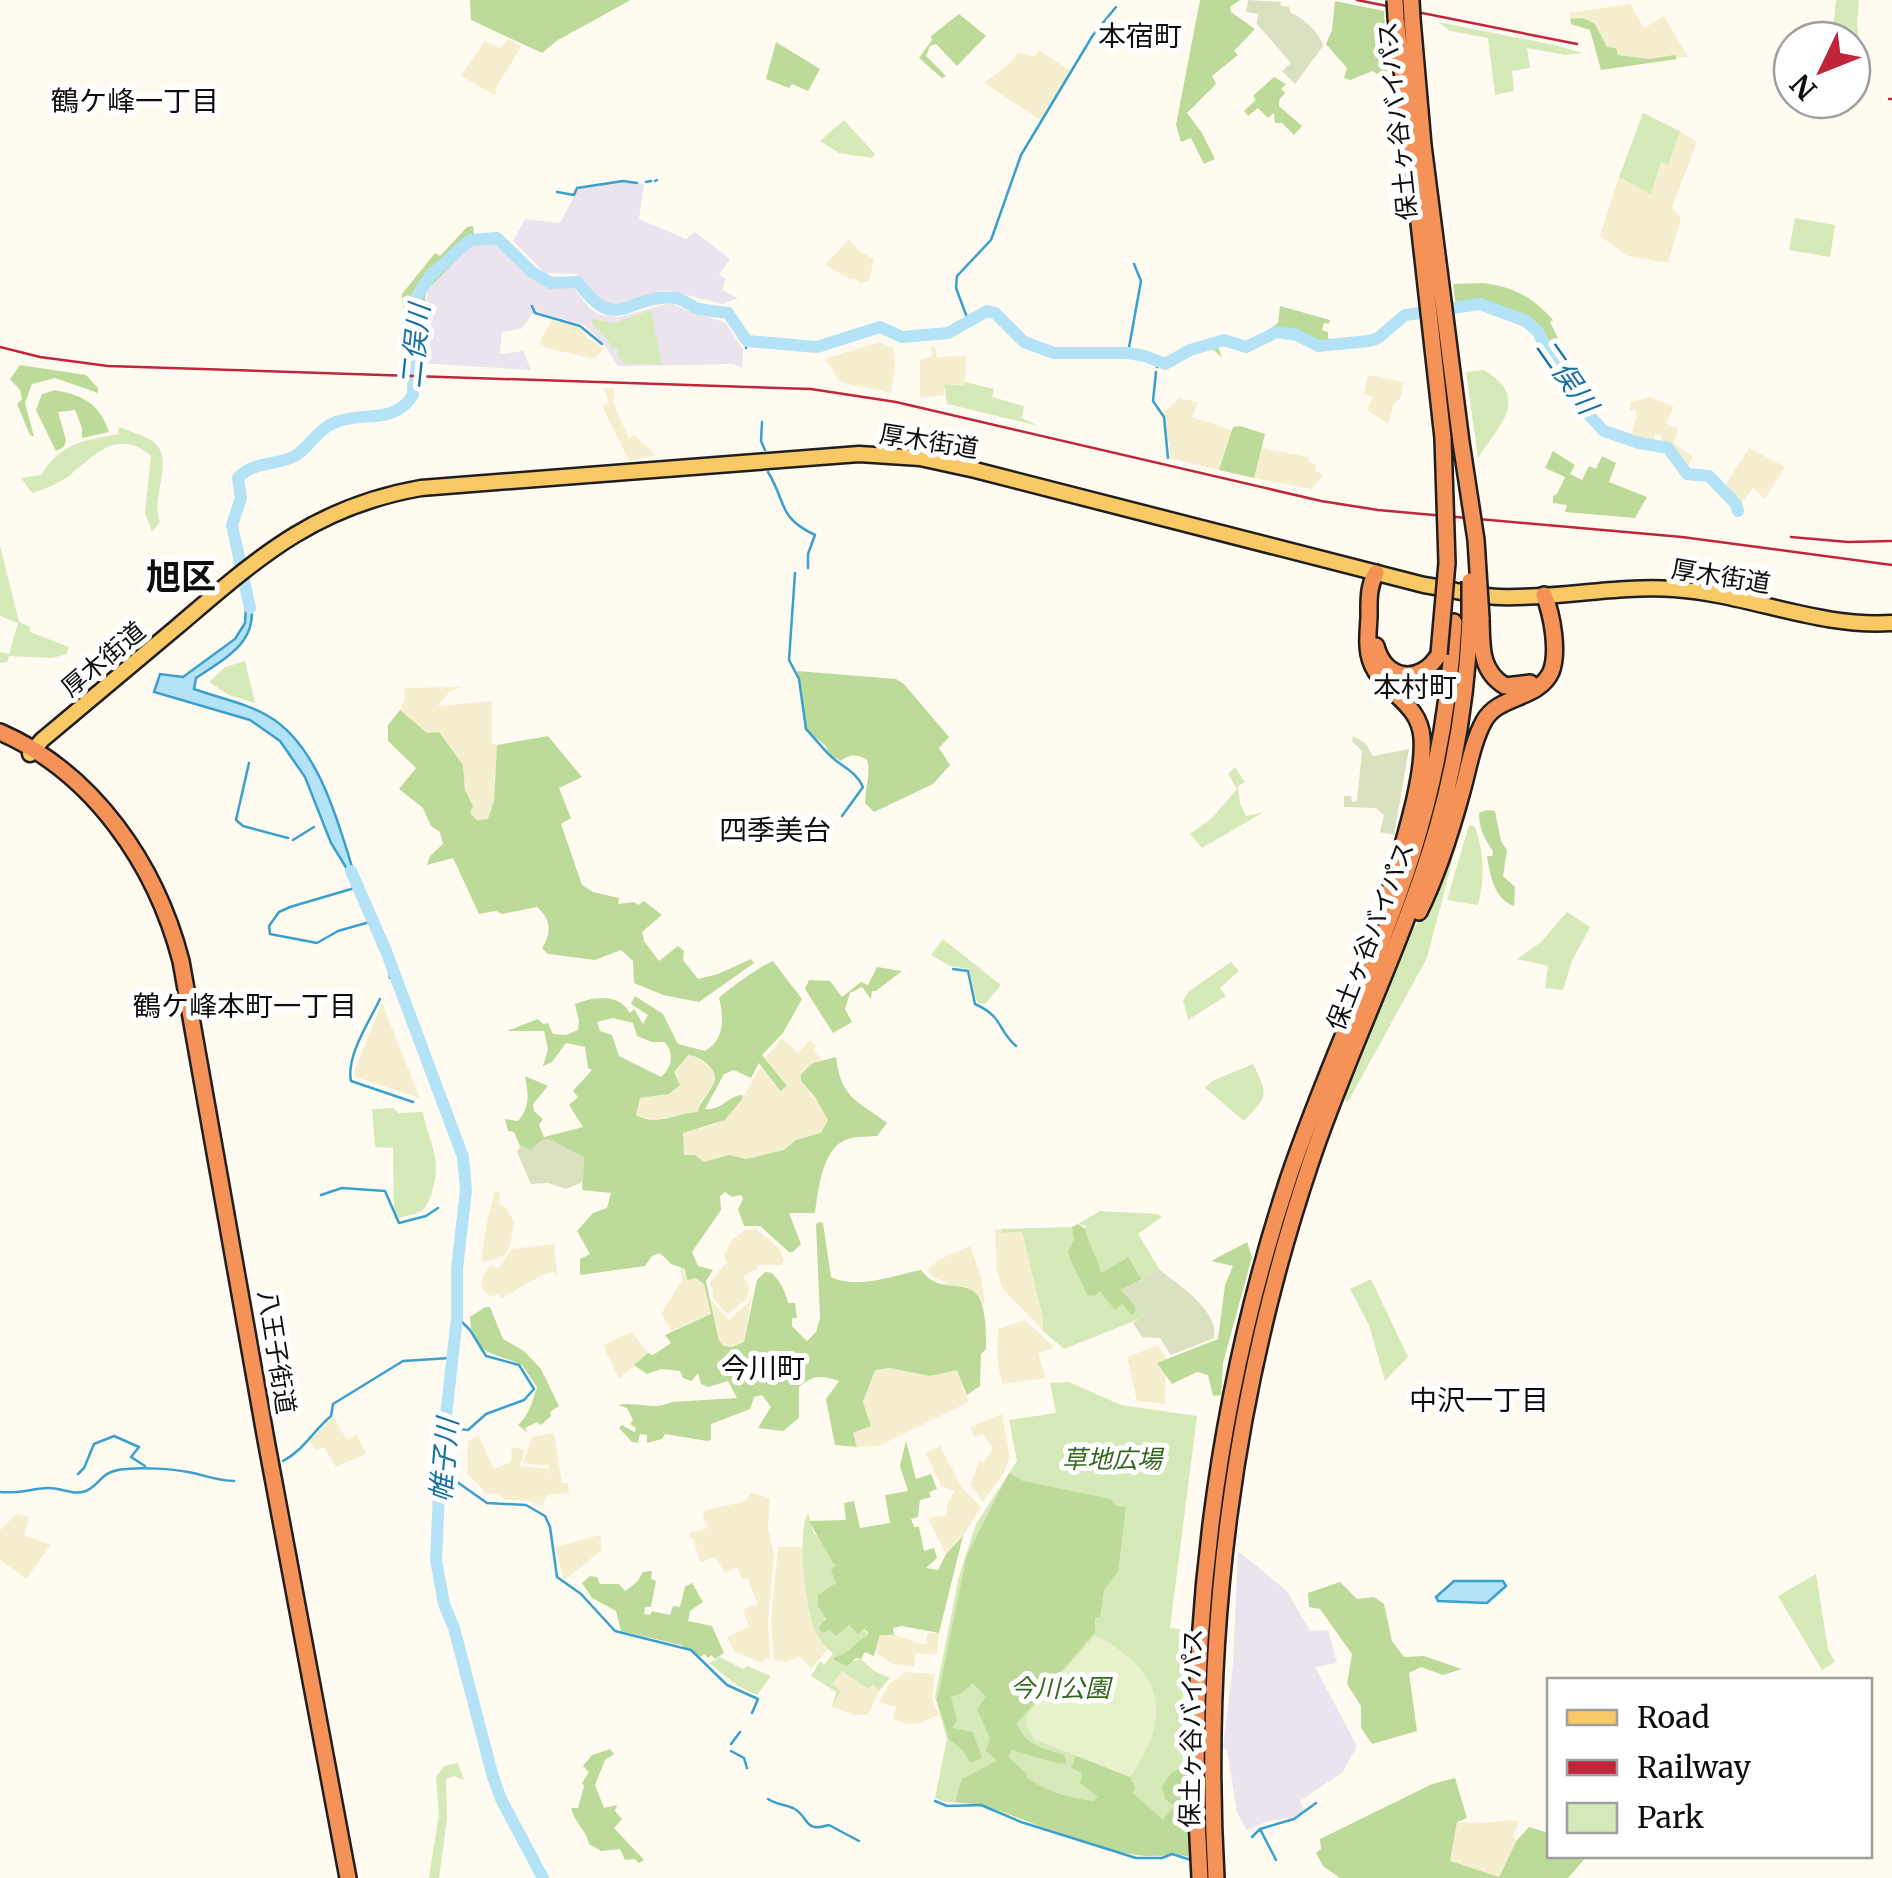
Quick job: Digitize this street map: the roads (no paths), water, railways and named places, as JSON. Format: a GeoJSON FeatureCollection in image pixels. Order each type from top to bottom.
{"type":"FeatureCollection","features":[{"type":"Feature","properties":{"kind":"highway","name":"保土ヶ谷バイパス"},"geometry":{"type":"LineString","coordinates":[[1200,1878],[1196,1786],[1199,1658],[1209,1549],[1233,1399],[1263,1266],[1288,1180],[1407,868],[1468,619],[1452,526],[1404,18],[1395,0]]}},
{"type":"Feature","properties":{"kind":"highway","name":"保土ヶ谷バイパス"},"geometry":{"type":"LineString","coordinates":[[1404,18],[1411,0]]}},
{"type":"Feature","properties":{"kind":"highway","name":"保土ヶ谷バイパス"},"geometry":{"type":"LineString","coordinates":[[1216,1878],[1212,1734],[1215,1644],[1241,1435],[1274,1288],[1300,1197],[1327,1116],[1412,904],[1448,788],[1461,722],[1476,540],[1416,146]]}},
{"type":"Feature","properties":{"kind":"highway"},"geometry":{"type":"LineString","coordinates":[[1376,572],[1379,658],[1391,672],[1406,677],[1420,674],[1438,654],[1447,563],[1443,438]]}},
{"type":"Feature","properties":{"kind":"highway"},"geometry":{"type":"LineString","coordinates":[[1366,975],[1415,790],[1422,738],[1413,712],[1376,674],[1371,662],[1370,584],[1376,572]]}},
{"type":"Feature","properties":{"kind":"highway"},"geometry":{"type":"LineString","coordinates":[[1468,619],[1489,674],[1504,686],[1526,685],[1545,666],[1544,595]]}},
{"type":"Feature","properties":{"kind":"highway"},"geometry":{"type":"LineString","coordinates":[[1378,991],[1435,877],[1487,716],[1498,706],[1536,689],[1551,672],[1554,650],[1544,595]]}},
{"type":"Feature","properties":{"kind":"highway","name":"八王子街道"},"geometry":{"type":"LineString","coordinates":[[0,732],[31,739],[35,748],[130,844],[159,895],[181,961],[348,1878]]}},
{"type":"Feature","properties":{"kind":"main road","name":"厚木街道"},"geometry":{"type":"LineString","coordinates":[[35,748],[242,571],[292,534],[368,500],[406,490],[864,453],[920,458],[975,470],[1424,585],[1498,597],[1672,589],[1719,594],[1816,617],[1892,623]]}},
{"type":"Feature","properties":{"kind":"water"},"geometry":{"type":"Polygon","coordinates":[[[247,591],[252,621],[248,633],[232,652],[196,678],[194,689],[268,716],[302,748],[327,792],[358,887],[331,843],[305,777],[280,741],[250,720],[154,692],[160,674],[183,677],[235,639],[245,623],[247,591]]]}},
{"type":"Feature","properties":{"kind":"water"},"geometry":{"type":"Polygon","coordinates":[[[1454,1581],[1503,1581],[1506,1586],[1487,1603],[1438,1601],[1436,1597],[1454,1581]]]}},
{"type":"Feature","properties":{"kind":"waterway"},"geometry":{"type":"LineString","coordinates":[[968,320],[956,288],[957,276],[991,240],[1021,155],[1093,35],[1116,7]]}},
{"type":"Feature","properties":{"kind":"waterway"},"geometry":{"type":"LineString","coordinates":[[557,192],[574,195],[577,188],[623,181],[637,183]]}},
{"type":"Feature","properties":{"kind":"waterway"},"geometry":{"type":"LineString","coordinates":[[646,182],[651,181]]}},
{"type":"Feature","properties":{"kind":"waterway","name":"二俣川"},"geometry":{"type":"LineString","coordinates":[[250,608],[232,525],[241,498],[238,478],[251,469],[295,456],[336,422],[388,414],[405,404],[413,395],[414,301],[430,276],[470,240],[497,238],[532,272],[551,283],[578,282],[603,307],[623,309],[659,298],[675,298],[696,308],[728,313],[747,341],[817,347],[880,327],[902,337],[948,333],[987,311],[995,313],[1024,342],[1054,353],[1128,353],[1165,364],[1190,350],[1224,340],[1246,347],[1277,332],[1297,335],[1318,346],[1369,341],[1405,315],[1480,304],[1526,321],[1538,332],[1560,375],[1578,389],[1589,415],[1604,431],[1668,448],[1687,474],[1709,476],[1738,511]]}},
{"type":"Feature","properties":{"kind":"waterway"},"geometry":{"type":"LineString","coordinates":[[1128,353],[1141,281],[1134,264]]}},
{"type":"Feature","properties":{"kind":"waterway"},"geometry":{"type":"LineString","coordinates":[[532,306],[535,313],[580,326],[602,344]]}},
{"type":"Feature","properties":{"kind":"waterway","name":"二俣川"},"geometry":{"type":"LineString","coordinates":[[746,348],[747,341]]}},
{"type":"Feature","properties":{"kind":"waterway"},"geometry":{"type":"LineString","coordinates":[[1156,372],[1153,401],[1164,417],[1168,458]]}},
{"type":"Feature","properties":{"kind":"waterway"},"geometry":{"type":"LineString","coordinates":[[762,422],[761,441],[765,450]]}},
{"type":"Feature","properties":{"kind":"waterway"},"geometry":{"type":"LineString","coordinates":[[768,472],[788,515],[815,535],[808,568]]}},
{"type":"Feature","properties":{"kind":"waterway"},"geometry":{"type":"LineString","coordinates":[[795,573],[789,660],[799,679],[806,729],[863,787],[842,816]]}},
{"type":"Feature","properties":{"kind":"waterway"},"geometry":{"type":"LineString","coordinates":[[249,763],[236,820],[243,826],[288,838]]}},
{"type":"Feature","properties":{"kind":"waterway"},"geometry":{"type":"LineString","coordinates":[[293,840],[314,827]]}},
{"type":"Feature","properties":{"kind":"waterway","name":"帷子川"},"geometry":{"type":"LineString","coordinates":[[351,871],[386,951],[463,1157],[466,1190],[440,1470],[436,1560],[444,1604],[454,1628],[493,1777],[543,1878]]}},
{"type":"Feature","properties":{"kind":"waterway","name":"帷子川"},"geometry":{"type":"LineString","coordinates":[[358,887],[279,912],[269,926],[270,934],[317,943],[338,931],[373,921]]}},
{"type":"Feature","properties":{"kind":"waterway","name":"帷子川"},"geometry":{"type":"LineString","coordinates":[[386,951],[390,978]]}},
{"type":"Feature","properties":{"kind":"waterway"},"geometry":{"type":"LineString","coordinates":[[953,969],[968,971],[975,1004],[996,1019],[1016,1046]]}},
{"type":"Feature","properties":{"kind":"waterway","name":"帷子川"},"geometry":{"type":"LineString","coordinates":[[380,999],[355,1050],[351,1081],[413,1102]]}},
{"type":"Feature","properties":{"kind":"waterway","name":"帷子川"},"geometry":{"type":"LineString","coordinates":[[446,1120],[456,1137]]}},
{"type":"Feature","properties":{"kind":"waterway"},"geometry":{"type":"LineString","coordinates":[[321,1195],[342,1188],[385,1191],[399,1223],[426,1216],[438,1208]]}},
{"type":"Feature","properties":{"kind":"waterway"},"geometry":{"type":"LineString","coordinates":[[444,1427],[468,1430],[486,1414],[524,1400],[534,1389],[519,1365],[486,1356],[457,1317]]}},
{"type":"Feature","properties":{"kind":"waterway"},"geometry":{"type":"LineString","coordinates":[[283,1461],[331,1416],[333,1404],[403,1361],[450,1358]]}},
{"type":"Feature","properties":{"kind":"waterway"},"geometry":{"type":"LineString","coordinates":[[78,1474],[94,1444],[114,1436],[139,1447],[131,1457],[145,1466]]}},
{"type":"Feature","properties":{"kind":"waterway"},"geometry":{"type":"LineString","coordinates":[[0,1492],[47,1488],[81,1492],[111,1472],[133,1468],[174,1470],[234,1481]]}},
{"type":"Feature","properties":{"kind":"waterway"},"geometry":{"type":"LineString","coordinates":[[440,1470],[487,1503],[526,1505],[545,1516],[557,1577],[581,1594],[615,1631],[691,1650],[727,1685],[758,1699],[752,1713]]}},
{"type":"Feature","properties":{"kind":"waterway"},"geometry":{"type":"LineString","coordinates":[[731,1744],[740,1732]]}},
{"type":"Feature","properties":{"kind":"waterway"},"geometry":{"type":"LineString","coordinates":[[731,1751],[744,1758],[747,1768]]}},
{"type":"Feature","properties":{"kind":"waterway"},"geometry":{"type":"LineString","coordinates":[[768,1799],[793,1808],[811,1826],[829,1825],[859,1841]]}},
{"type":"Feature","properties":{"kind":"waterway"},"geometry":{"type":"LineString","coordinates":[[935,1801],[947,1806],[981,1805],[1021,1822],[1136,1858],[1172,1854],[1191,1860]]}},
{"type":"Feature","properties":{"kind":"waterway"},"geometry":{"type":"LineString","coordinates":[[1260,1829],[1294,1819],[1316,1803]]}},
{"type":"Feature","properties":{"kind":"waterway"},"geometry":{"type":"LineString","coordinates":[[1252,1837],[1260,1829],[1276,1860]]}},
{"type":"Feature","properties":{"kind":"railway"},"geometry":{"type":"LineString","coordinates":[[1357,0],[1577,44]]}},
{"type":"Feature","properties":{"kind":"railway"},"geometry":{"type":"LineString","coordinates":[[0,347],[108,366],[811,389],[896,402],[1321,501],[1378,510],[1682,537],[1892,565]]}},
{"type":"Feature","properties":{"kind":"railway"},"geometry":{"type":"LineString","coordinates":[[1791,537],[1892,541]]}},
{"type":"Feature","properties":{"kind":"district","name":"本宿町"},"geometry":{"type":"Point","coordinates":[1140,36]}},
{"type":"Feature","properties":{"kind":"district","name":"鶴ケ峰一丁目"},"geometry":{"type":"Point","coordinates":[135,101]}},
{"type":"Feature","properties":{"kind":"district","name":"旭区"},"geometry":{"type":"Point","coordinates":[181,577]}},
{"type":"Feature","properties":{"kind":"district","name":"本村町"},"geometry":{"type":"Point","coordinates":[1415,687]}},
{"type":"Feature","properties":{"kind":"district","name":"四季美台"},"geometry":{"type":"Point","coordinates":[775,830]}},
{"type":"Feature","properties":{"kind":"district","name":"鶴ケ峰本町一丁目"},"geometry":{"type":"Point","coordinates":[245,1006]}},
{"type":"Feature","properties":{"kind":"district","name":"今川町"},"geometry":{"type":"Point","coordinates":[763,1368]}},
{"type":"Feature","properties":{"kind":"district","name":"中沢一丁目"},"geometry":{"type":"Point","coordinates":[1479,1400]}},
{"type":"Feature","properties":{"kind":"park label","name":"草地広場"},"geometry":{"type":"Point","coordinates":[1112,1459]}},
{"type":"Feature","properties":{"kind":"park label","name":"今川公園"},"geometry":{"type":"Point","coordinates":[1060,1688]}}]}
